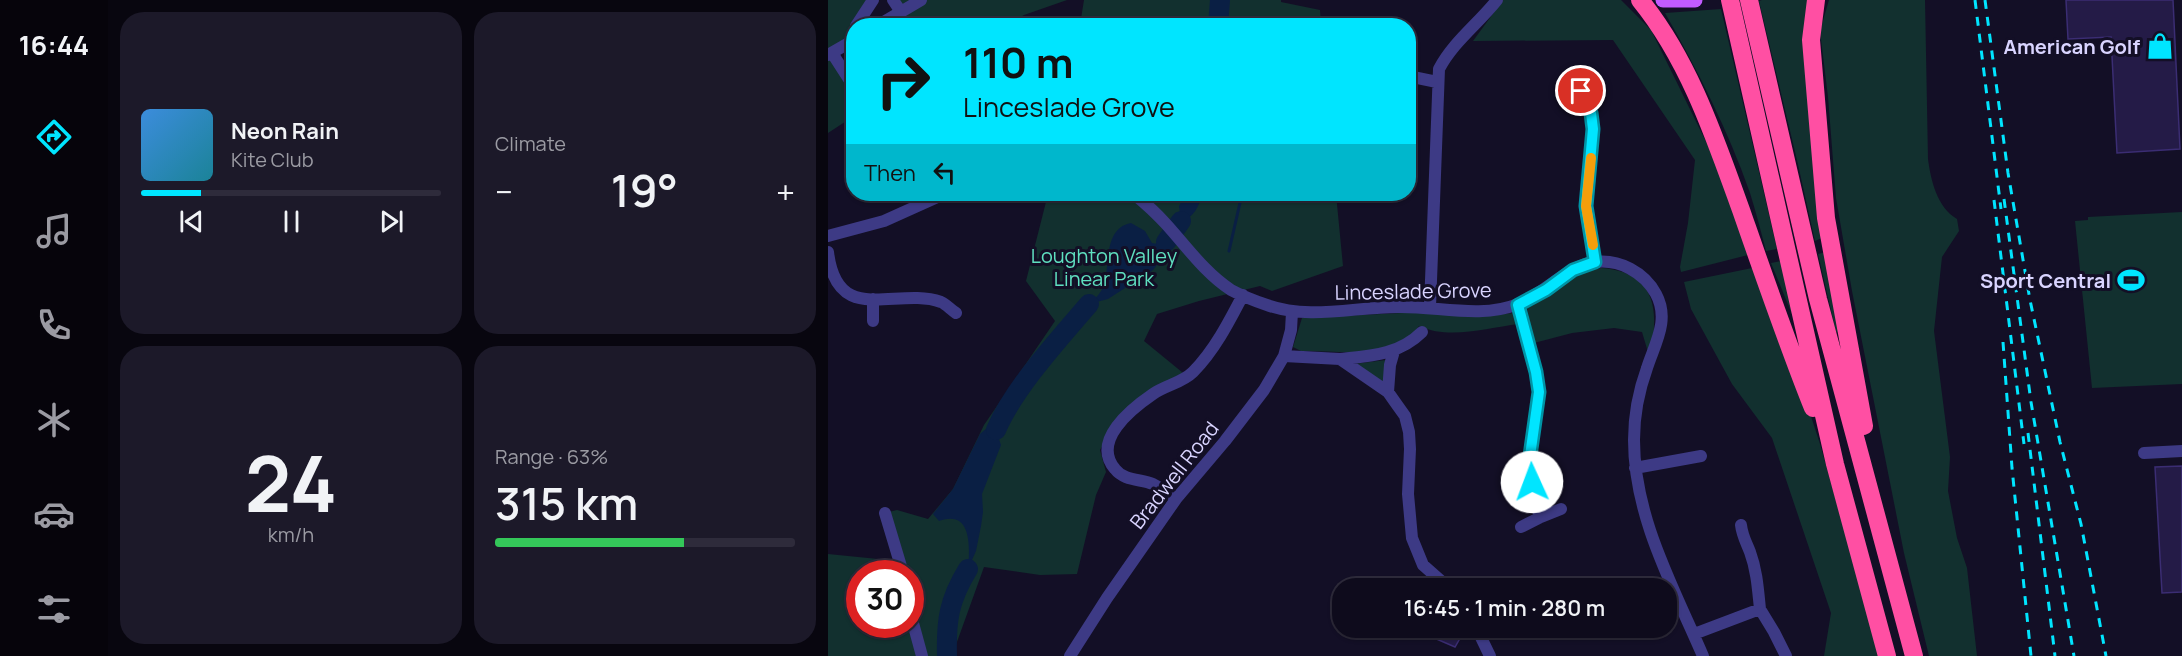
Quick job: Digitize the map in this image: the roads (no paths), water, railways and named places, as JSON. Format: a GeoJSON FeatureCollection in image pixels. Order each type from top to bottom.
{"type":"FeatureCollection","features":[{"type":"Feature","properties":{"kind":"highway"},"geometry":{"type":"LineString","coordinates":[[1640,0],[1655,18],[1675,52],[1701,107],[1730,179],[1798,369],[1835,464]]}},
{"type":"Feature","properties":{"kind":"highway"},"geometry":{"type":"LineString","coordinates":[[1730,0],[1835,464],[1887,656]]}},
{"type":"Feature","properties":{"kind":"highway"},"geometry":{"type":"LineString","coordinates":[[1749,0],[1818,299],[1914,656]]}},
{"type":"Feature","properties":{"kind":"highway"},"geometry":{"type":"LineString","coordinates":[[1816,0],[1811,40],[1826,218],[1850,360],[1896,586]]}},
{"type":"Feature","properties":{"kind":"main road"},"geometry":{"type":"LineString","coordinates":[[1670,1],[1695,0]]}},
{"type":"Feature","properties":{"kind":"street"},"geometry":{"type":"LineString","coordinates":[[861,18],[873,0]]}},
{"type":"Feature","properties":{"kind":"street"},"geometry":{"type":"LineString","coordinates":[[893,0],[893,18]]}},
{"type":"Feature","properties":{"kind":"street"},"geometry":{"type":"LineString","coordinates":[[1430,307],[1437,82],[1447,55],[1484,17],[1497,0]]}},
{"type":"Feature","properties":{"kind":"street"},"geometry":{"type":"LineString","coordinates":[[893,18],[920,1]]}},
{"type":"Feature","properties":{"kind":"street"},"geometry":{"type":"LineString","coordinates":[[832,53],[846,38]]}},
{"type":"Feature","properties":{"kind":"street"},"geometry":{"type":"LineString","coordinates":[[832,53],[846,45]]}},
{"type":"Feature","properties":{"kind":"street"},"geometry":{"type":"LineString","coordinates":[[832,53],[846,75]]}},
{"type":"Feature","properties":{"kind":"street"},"geometry":{"type":"LineString","coordinates":[[1416,78],[1437,82]]}},
{"type":"Feature","properties":{"kind":"street"},"geometry":{"type":"LineString","coordinates":[[1581,91],[1591,113],[1593,129],[1586,206],[1595,262],[1620,264],[1639,273],[1656,293],[1662,314],[1660,335],[1647,366],[1639,394],[1634,437],[1635,468],[1643,513],[1668,578]]}},
{"type":"Feature","properties":{"kind":"street"},"geometry":{"type":"LineString","coordinates":[[828,236],[884,221],[911,201]]}},
{"type":"Feature","properties":{"kind":"street","name":"Linceslade Grove"},"geometry":{"type":"LineString","coordinates":[[1142,201],[1213,275],[1231,289],[1268,306],[1292,312],[1430,307],[1488,312],[1518,305],[1546,290],[1573,270],[1595,262]]}},
{"type":"Feature","properties":{"kind":"street"},"geometry":{"type":"LineString","coordinates":[[828,252],[829,262],[838,284],[849,295],[862,300],[931,300],[943,303],[956,313]]}},
{"type":"Feature","properties":{"kind":"street"},"geometry":{"type":"LineString","coordinates":[[1176,499],[1152,484],[1120,474],[1113,467],[1107,448],[1111,435],[1132,411],[1154,393],[1188,377],[1206,358],[1243,296]]}},
{"type":"Feature","properties":{"kind":"street"},"geometry":{"type":"LineString","coordinates":[[873,299],[873,321]]}},
{"type":"Feature","properties":{"kind":"street"},"geometry":{"type":"LineString","coordinates":[[1518,305],[1539,392],[1529,463],[1534,502],[1541,517]]}},
{"type":"Feature","properties":{"kind":"street","name":"Bradwell Road"},"geometry":{"type":"LineString","coordinates":[[1070,656],[1176,499],[1264,390],[1284,357],[1291,330],[1292,312]]}},
{"type":"Feature","properties":{"kind":"street"},"geometry":{"type":"LineString","coordinates":[[1284,357],[1340,359],[1394,351],[1412,342],[1422,332]]}},
{"type":"Feature","properties":{"kind":"street"},"geometry":{"type":"LineString","coordinates":[[1388,393],[1390,365],[1394,351]]}},
{"type":"Feature","properties":{"kind":"street"},"geometry":{"type":"LineString","coordinates":[[1340,359],[1388,393],[1405,416],[1410,449],[1408,494],[1412,538],[1423,565],[1438,578]]}},
{"type":"Feature","properties":{"kind":"street"},"geometry":{"type":"LineString","coordinates":[[2144,453],[2182,451]]}},
{"type":"Feature","properties":{"kind":"street"},"geometry":{"type":"LineString","coordinates":[[1635,468],[1701,456]]}},
{"type":"Feature","properties":{"kind":"street"},"geometry":{"type":"LineString","coordinates":[[1521,527],[1561,509]]}},
{"type":"Feature","properties":{"kind":"street"},"geometry":{"type":"LineString","coordinates":[[885,513],[899,560]]}},
{"type":"Feature","properties":{"kind":"street"},"geometry":{"type":"LineString","coordinates":[[1741,525],[1742,535],[1750,551],[1758,580],[1760,609],[1786,656]]}},
{"type":"Feature","properties":{"kind":"street"},"geometry":{"type":"LineString","coordinates":[[1677,597],[1703,656]]}},
{"type":"Feature","properties":{"kind":"street"},"geometry":{"type":"LineString","coordinates":[[1694,634],[1760,609]]}},
{"type":"Feature","properties":{"kind":"street"},"geometry":{"type":"LineString","coordinates":[[917,638],[922,656]]}},
{"type":"Feature","properties":{"kind":"street"},"geometry":{"type":"LineString","coordinates":[[1481,638],[1490,656]]}},
{"type":"Feature","properties":{"kind":"water"},"geometry":{"type":"Polygon","coordinates":[[[1182,201],[1200,201],[1195,211],[1181,221],[1179,206],[1182,201]]]}},
{"type":"Feature","properties":{"kind":"water"},"geometry":{"type":"Polygon","coordinates":[[[1131,223],[1145,231],[1152,243],[1158,244],[1163,240],[1166,242],[1161,260],[1153,270],[1108,299],[1089,304],[1098,296],[1104,285],[1109,249],[1116,232],[1122,226],[1131,223]]]}},
{"type":"Feature","properties":{"kind":"water"},"geometry":{"type":"Polygon","coordinates":[[[987,428],[996,430],[1001,445],[982,494],[981,526],[976,551],[968,569],[967,532],[963,525],[958,520],[939,521],[933,514],[953,489],[980,434],[987,428]]]}},
{"type":"Feature","properties":{"kind":"waterway"},"geometry":{"type":"LineString","coordinates":[[1219,18],[1220,0]]}},
{"type":"Feature","properties":{"kind":"waterway"},"geometry":{"type":"LineString","coordinates":[[1229,251],[1240,201]]}},
{"type":"Feature","properties":{"kind":"waterway"},"geometry":{"type":"LineString","coordinates":[[1166,242],[1181,221]]}},
{"type":"Feature","properties":{"kind":"waterway"},"geometry":{"type":"LineString","coordinates":[[996,430],[1025,381],[1089,304]]}},
{"type":"Feature","properties":{"kind":"waterway"},"geometry":{"type":"LineString","coordinates":[[947,656],[950,611],[968,569]]}},
{"type":"Feature","properties":{"kind":"railway"},"geometry":{"type":"LineString","coordinates":[[1975,0],[2001,209]]}},
{"type":"Feature","properties":{"kind":"railway"},"geometry":{"type":"LineString","coordinates":[[1985,0],[2008,173],[2030,300],[2060,442],[2081,524],[2106,656]]}},
{"type":"Feature","properties":{"kind":"railway"},"geometry":{"type":"LineString","coordinates":[[2004,199],[2031,402],[2074,656]]}},
{"type":"Feature","properties":{"kind":"railway"},"geometry":{"type":"LineString","coordinates":[[1994,200],[2024,444]]}},
{"type":"Feature","properties":{"kind":"railway"},"geometry":{"type":"LineString","coordinates":[[2003,342],[2012,468],[2031,656]]}},
{"type":"Feature","properties":{"kind":"railway"},"geometry":{"type":"LineString","coordinates":[[2028,433],[2055,656]]}},
{"type":"Feature","properties":{"kind":"place","name":"American Golf"},"geometry":{"type":"Point","coordinates":[2160,46]}},
{"type":"Feature","properties":{"kind":"place","name":"Sport Central"},"geometry":{"type":"Point","coordinates":[2131,280]}},
{"type":"Feature","properties":{"kind":"park label","name":"Loughton Valley Linear Park"},"geometry":{"type":"Point","coordinates":[1104,266]}}]}
